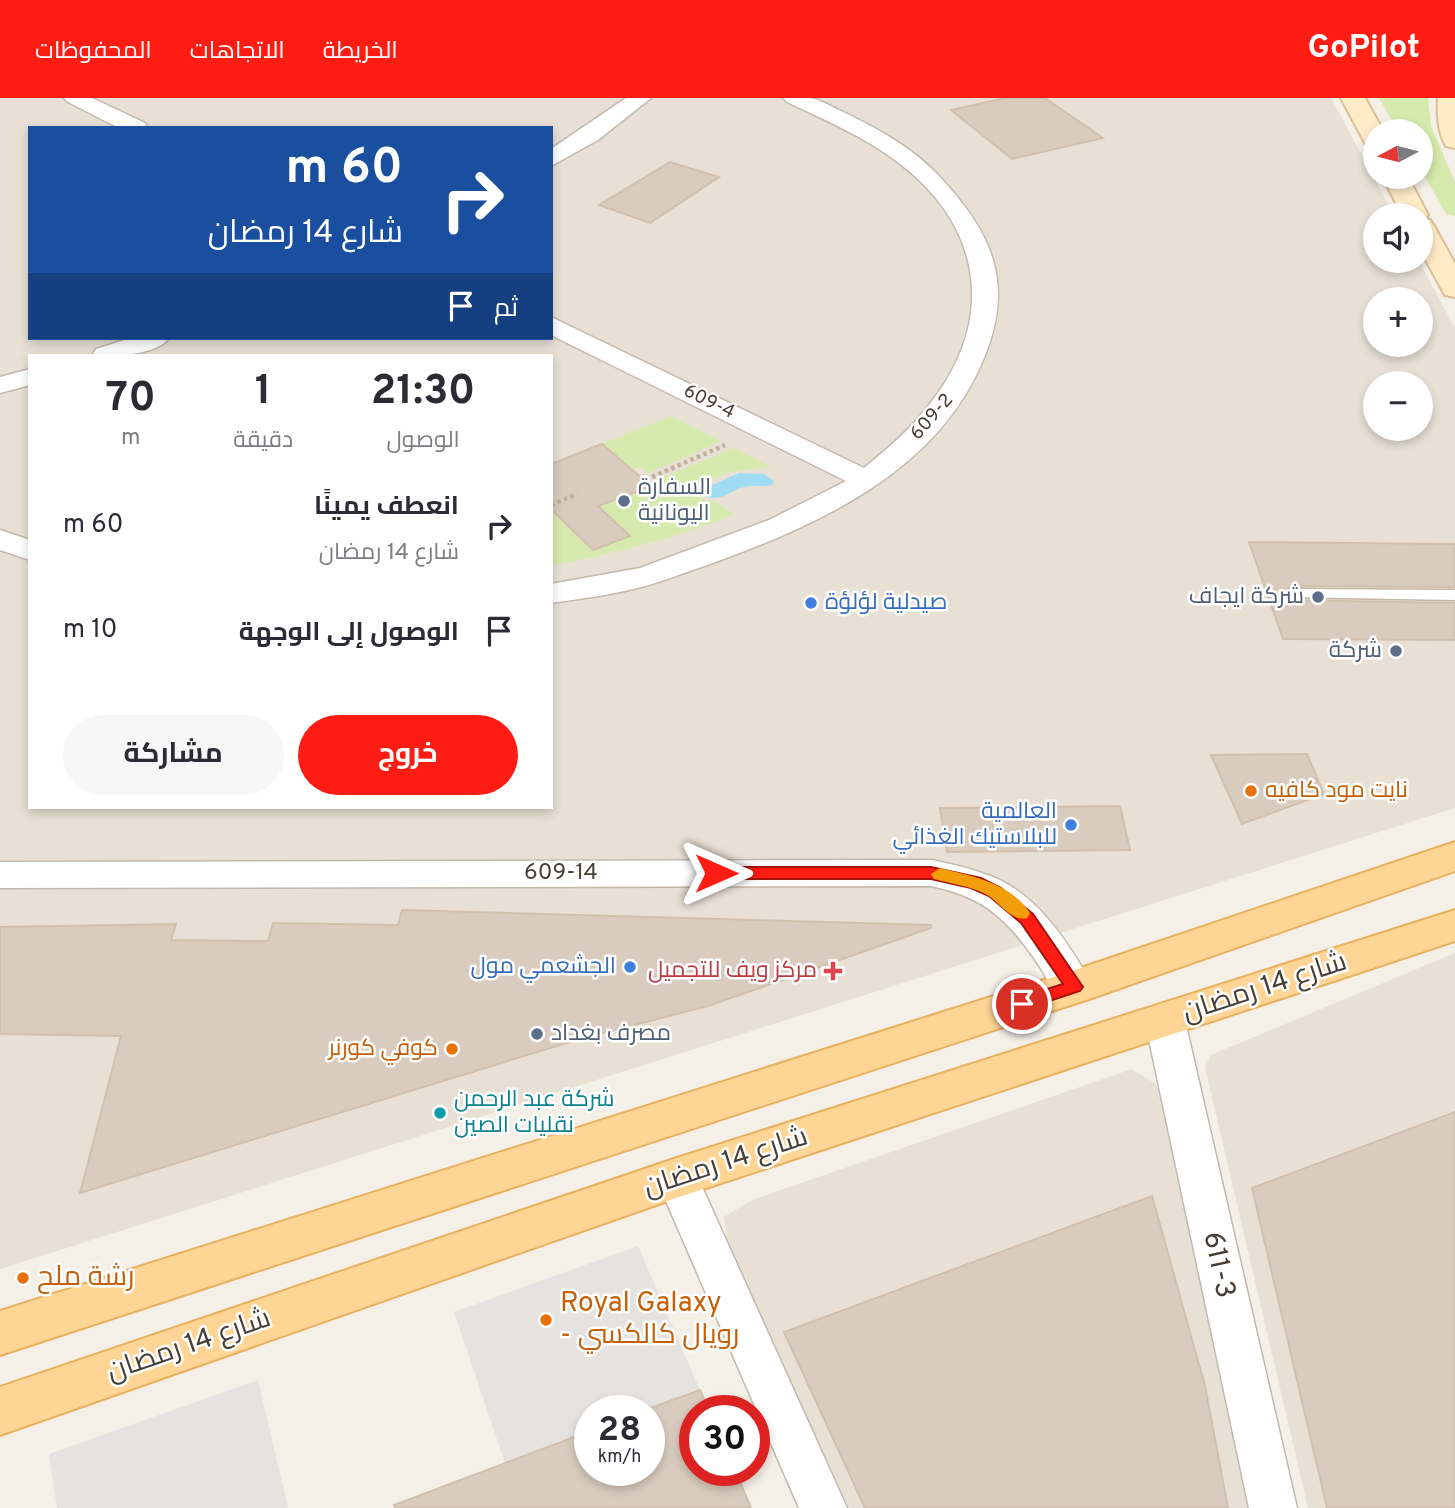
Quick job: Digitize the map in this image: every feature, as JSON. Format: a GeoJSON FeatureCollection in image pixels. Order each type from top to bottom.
{"type":"FeatureCollection","features":[{"type":"Feature","properties":{"kind":"main road"},"geometry":{"type":"LineString","coordinates":[[1353,98],[1364,119]]}},
{"type":"Feature","properties":{"kind":"main road"},"geometry":{"type":"LineString","coordinates":[[1450,98],[1449,112],[1455,141]]}},
{"type":"Feature","properties":{"kind":"main road"},"geometry":{"type":"LineString","coordinates":[[1433,248],[1455,289]]}},
{"type":"Feature","properties":{"kind":"main road"},"geometry":{"type":"LineString","coordinates":[[0,1333],[1074,987],[1455,856]]}},
{"type":"Feature","properties":{"kind":"main road","name":"شارع 14 رمضان"},"geometry":{"type":"LineString","coordinates":[[0,1411],[677,1178],[1455,925]]}},
{"type":"Feature","properties":{"kind":"street"},"geometry":{"type":"LineString","coordinates":[[75,98],[133,126]]}},
{"type":"Feature","properties":{"kind":"street"},"geometry":{"type":"LineString","coordinates":[[553,158],[640,98]]}},
{"type":"Feature","properties":{"kind":"street","name":"609-2"},"geometry":{"type":"LineString","coordinates":[[553,594],[631,581],[715,552],[799,517],[866,480],[913,441],[950,399],[975,357],[986,316],[986,276],[974,238],[953,203],[923,172],[886,143],[842,119],[794,98]]}},
{"type":"Feature","properties":{"kind":"street","name":"609-4"},"geometry":{"type":"LineString","coordinates":[[553,325],[866,480]]}},
{"type":"Feature","properties":{"kind":"street"},"geometry":{"type":"LineString","coordinates":[[108,354],[150,340]]}},
{"type":"Feature","properties":{"kind":"street"},"geometry":{"type":"LineString","coordinates":[[0,385],[28,378]]}},
{"type":"Feature","properties":{"kind":"street"},"geometry":{"type":"LineString","coordinates":[[0,538],[28,550]]}},
{"type":"Feature","properties":{"kind":"street","name":"609-14"},"geometry":{"type":"LineString","coordinates":[[0,875],[931,873],[975,883],[1012,904],[1027,919],[1074,987]]}},
{"type":"Feature","properties":{"kind":"street","name":"611-3"},"geometry":{"type":"LineString","coordinates":[[1165,1021],[1273,1508]]}},
{"type":"Feature","properties":{"kind":"street"},"geometry":{"type":"LineString","coordinates":[[677,1178],[823,1508]]}},
{"type":"Feature","properties":{"kind":"lane"},"geometry":{"type":"LineString","coordinates":[[1291,594],[1455,595]]}},
{"type":"Feature","properties":{"kind":"path"},"geometry":{"type":"LineString","coordinates":[[652,477],[728,444]]}},
{"type":"Feature","properties":{"kind":"path"},"geometry":{"type":"LineString","coordinates":[[553,504],[578,494]]}},
{"type":"Feature","properties":{"kind":"shaded area"},"geometry":{"type":"Polygon","coordinates":[[[0,98],[1331,98],[1363,157],[1363,189],[1380,189],[1388,203],[1363,203],[1363,273],[1425,273],[1433,287],[1363,287],[1363,357],[1433,357],[1433,287],[1455,328],[1455,808],[0,1269],[0,98]]]}},
{"type":"Feature","properties":{"kind":"shaded area"},"geometry":{"type":"Polygon","coordinates":[[[1455,953],[1455,1508],[1308,1508],[1205,1067],[1211,1055],[1455,953]]]}},
{"type":"Feature","properties":{"kind":"shaded area"},"geometry":{"type":"Polygon","coordinates":[[[1132,1069],[1156,1084],[1164,1106],[1252,1508],[843,1508],[728,1247],[724,1217],[752,1200],[1132,1069]]]}},
{"type":"Feature","properties":{"kind":"shaded area"},"geometry":{"type":"Polygon","coordinates":[[[638,1246],[700,1390],[679,1395],[679,1398],[665,1403],[665,1395],[574,1395],[574,1437],[505,1463],[454,1312],[638,1246]]]}},
{"type":"Feature","properties":{"kind":"shaded area"},"geometry":{"type":"Polygon","coordinates":[[[258,1380],[288,1508],[57,1508],[49,1454],[258,1380]]]}},
{"type":"Feature","properties":{"kind":"green space"},"geometry":{"type":"Polygon","coordinates":[[[1379,98],[1428,98],[1430,119],[1391,119],[1379,98]]]}},
{"type":"Feature","properties":{"kind":"green space"},"geometry":{"type":"Polygon","coordinates":[[[1433,131],[1455,182],[1455,216],[1447,215],[1432,189],[1433,131]]]}},
{"type":"Feature","properties":{"kind":"green space"},"geometry":{"type":"Polygon","coordinates":[[[671,416],[721,441],[648,473],[641,467],[632,470],[602,444],[671,416]]]}},
{"type":"Feature","properties":{"kind":"green space"},"geometry":{"type":"Polygon","coordinates":[[[734,448],[772,467],[729,472],[695,488],[701,499],[715,502],[734,514],[644,545],[553,566],[553,506],[593,508],[659,483],[656,480],[734,448]]]}},
{"type":"Feature","properties":{"kind":"water"},"geometry":{"type":"Polygon","coordinates":[[[739,473],[764,474],[774,481],[772,485],[743,487],[723,496],[706,497],[706,488],[739,473]]]}},
{"type":"Feature","properties":{"kind":"building"},"geometry":{"type":"Polygon","coordinates":[[[1005,98],[1045,98],[1103,138],[1012,159],[951,110],[1005,98]]]}},
{"type":"Feature","properties":{"kind":"building"},"geometry":{"type":"Polygon","coordinates":[[[670,162],[719,177],[650,223],[599,205],[670,162]]]}},
{"type":"Feature","properties":{"kind":"building"},"geometry":{"type":"Polygon","coordinates":[[[602,444],[651,486],[598,506],[630,536],[593,550],[553,511],[553,463],[602,444]]]}},
{"type":"Feature","properties":{"kind":"building"},"geometry":{"type":"Polygon","coordinates":[[[1249,542],[1455,544],[1455,587],[1291,586],[1280,594],[1286,600],[1455,603],[1455,640],[1283,639],[1249,542]]]}},
{"type":"Feature","properties":{"kind":"building"},"geometry":{"type":"Polygon","coordinates":[[[1307,754],[1324,794],[1242,824],[1211,755],[1307,754]]]}},
{"type":"Feature","properties":{"kind":"building"},"geometry":{"type":"Polygon","coordinates":[[[1120,806],[1130,850],[947,852],[940,808],[1120,806]]]}},
{"type":"Feature","properties":{"kind":"building"},"geometry":{"type":"Polygon","coordinates":[[[402,910],[931,925],[931,928],[708,1006],[576,1040],[80,1193],[121,1036],[0,1034],[0,927],[176,924],[171,940],[268,941],[273,923],[398,925],[402,910]]]}},
{"type":"Feature","properties":{"kind":"building"},"geometry":{"type":"Polygon","coordinates":[[[1455,1112],[1455,1508],[1327,1508],[1252,1188],[1455,1112]]]}},
{"type":"Feature","properties":{"kind":"building"},"geometry":{"type":"Polygon","coordinates":[[[1152,1196],[1205,1386],[1228,1508],[865,1508],[784,1332],[1152,1196]]]}},
{"type":"Feature","properties":{"kind":"building"},"geometry":{"type":"Polygon","coordinates":[[[700,1390],[702,1395],[686,1395],[700,1390]]]}},
{"type":"Feature","properties":{"kind":"building"},"geometry":{"type":"Polygon","coordinates":[[[679,1398],[679,1486],[742,1486],[751,1508],[395,1508],[394,1505],[574,1437],[574,1486],[665,1486],[665,1403],[679,1398]]]}},
{"type":"Feature","properties":{"kind":"slow traffic"},"geometry":{"type":"LineString","coordinates":[[940,874],[954,876],[995,892],[1021,913]]}},
{"type":"Feature","properties":{"kind":"place","name":"السفارة اليونانية"},"geometry":{"type":"Point","coordinates":[624,501]}},
{"type":"Feature","properties":{"kind":"place","name":"شركة ايجاف"},"geometry":{"type":"Point","coordinates":[1318,597]}},
{"type":"Feature","properties":{"kind":"place","name":"صيدلية لؤلؤة"},"geometry":{"type":"Point","coordinates":[811,603]}},
{"type":"Feature","properties":{"kind":"place","name":"شركة"},"geometry":{"type":"Point","coordinates":[1396,651]}},
{"type":"Feature","properties":{"kind":"place","name":"نايت مود كافيه"},"geometry":{"type":"Point","coordinates":[1251,791]}},
{"type":"Feature","properties":{"kind":"place","name":"العالمية للبلاستيك الغذائي"},"geometry":{"type":"Point","coordinates":[1071,825]}},
{"type":"Feature","properties":{"kind":"place","name":"الجشعمي مول"},"geometry":{"type":"Point","coordinates":[630,967]}},
{"type":"Feature","properties":{"kind":"place","name":"مركز ويف للتجميل"},"geometry":{"type":"Point","coordinates":[833,971]}},
{"type":"Feature","properties":{"kind":"place","name":"مصرف بغداد"},"geometry":{"type":"Point","coordinates":[537,1034]}},
{"type":"Feature","properties":{"kind":"place","name":"كوفي كورنر"},"geometry":{"type":"Point","coordinates":[452,1049]}},
{"type":"Feature","properties":{"kind":"place","name":"شركة عبد الرحمن نقليات الصين"},"geometry":{"type":"Point","coordinates":[440,1113]}},
{"type":"Feature","properties":{"kind":"place","name":"رشة ملح"},"geometry":{"type":"Point","coordinates":[23,1278]}},
{"type":"Feature","properties":{"kind":"place","name":"Royal Galaxy - رويال كالكسي"},"geometry":{"type":"Point","coordinates":[546,1320]}},
{"type":"Feature","properties":{"kind":"route"},"geometry":{"type":"LineString","coordinates":[[716,873],[931,873],[954,876],[975,883],[995,892],[1027,919],[1074,987],[1022,1004]]}}]}
